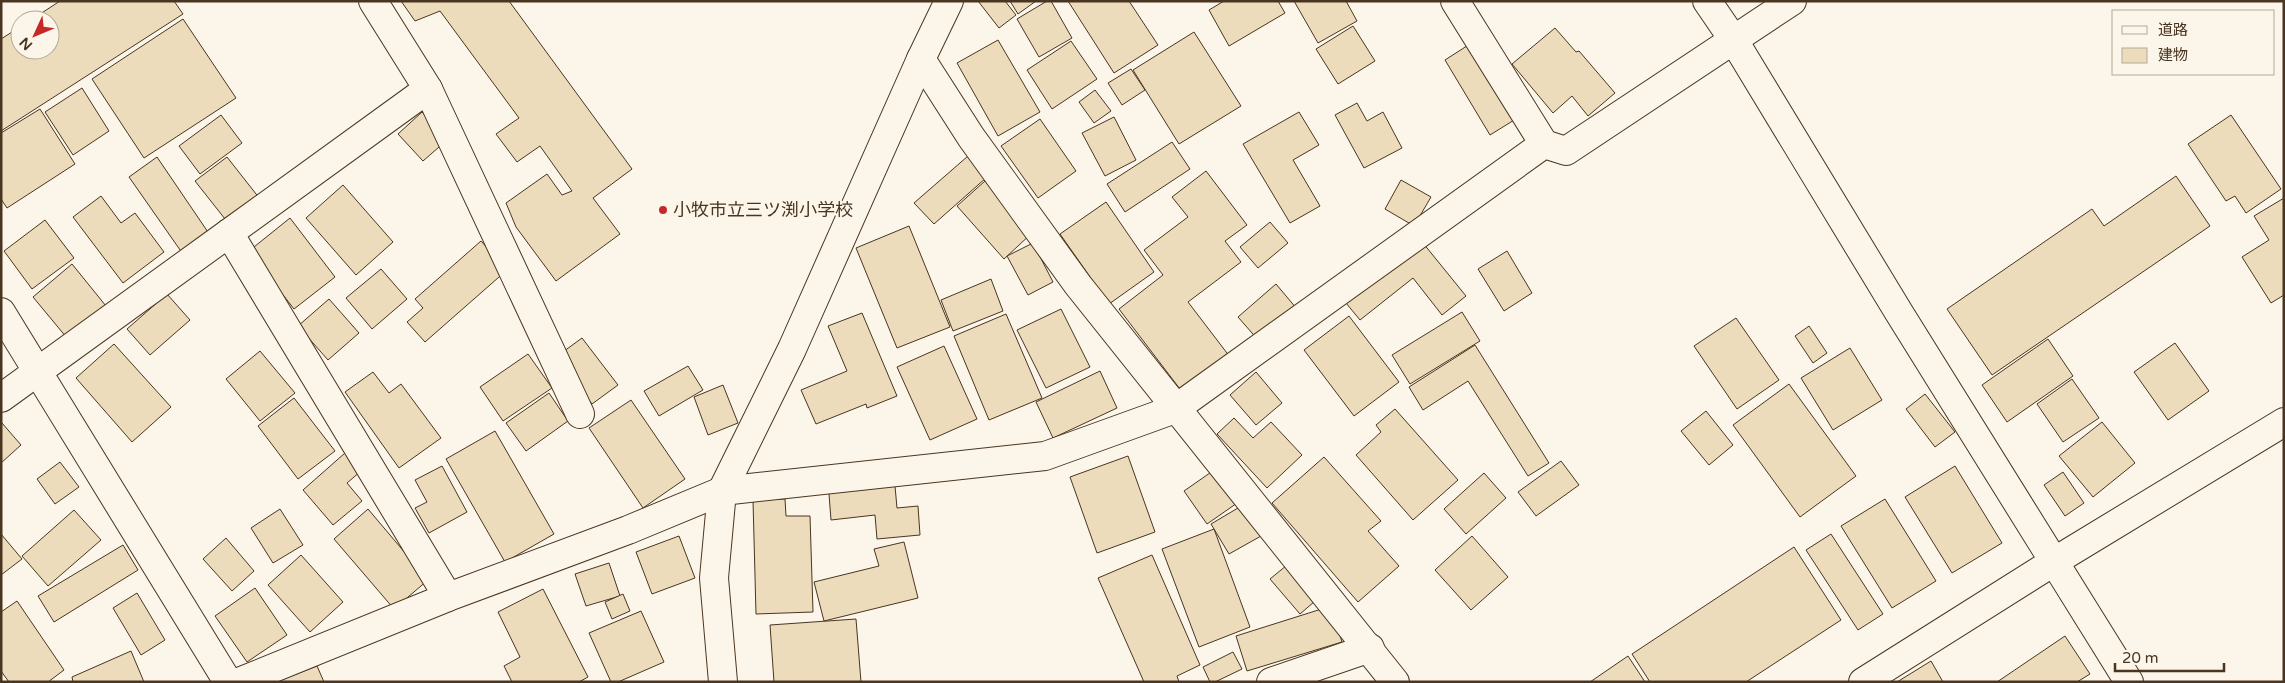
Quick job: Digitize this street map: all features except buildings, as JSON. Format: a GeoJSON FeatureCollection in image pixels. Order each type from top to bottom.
{"type":"FeatureCollection","features":[{"type":"Feature","properties":{"kind":"street"},"geometry":{"type":"LineString","coordinates":[[373,1],[428,89],[580,414]]}},
{"type":"Feature","properties":{"kind":"street"},"geometry":{"type":"LineString","coordinates":[[723,682],[714,578],[722,491],[792,349],[921,59],[949,1]]}},
{"type":"Feature","properties":{"kind":"street"},"geometry":{"type":"LineString","coordinates":[[1455,1],[1544,144],[1566,151],[1792,1]]}},
{"type":"Feature","properties":{"kind":"street"},"geometry":{"type":"LineString","coordinates":[[1707,1],[1733,39],[1898,310],[2129,682]]}},
{"type":"Feature","properties":{"kind":"street"},"geometry":{"type":"LineString","coordinates":[[921,59],[971,137],[1072,277],[1396,682]]}},
{"type":"Feature","properties":{"kind":"street"},"geometry":{"type":"LineString","coordinates":[[1,398],[428,89]]}},
{"type":"Feature","properties":{"kind":"street"},"geometry":{"type":"LineString","coordinates":[[239,682],[448,596],[628,530],[722,491],[1045,456],[1176,409],[1544,144]]}},
{"type":"Feature","properties":{"kind":"street"},"geometry":{"type":"LineString","coordinates":[[229,233],[448,596]]}},
{"type":"Feature","properties":{"kind":"street"},"geometry":{"type":"LineString","coordinates":[[1,312],[228,682]]}},
{"type":"Feature","properties":{"kind":"street"},"geometry":{"type":"LineString","coordinates":[[1863,682],[2054,561],[2284,422]]}},
{"type":"Feature","properties":{"kind":"street"},"geometry":{"type":"LineString","coordinates":[[1272,682],[1370,648]]}},
{"type":"Feature","properties":{"kind":"place","name":"小牧市立三ツ渕小学校"},"geometry":{"type":"Point","coordinates":[663,210]}}]}
